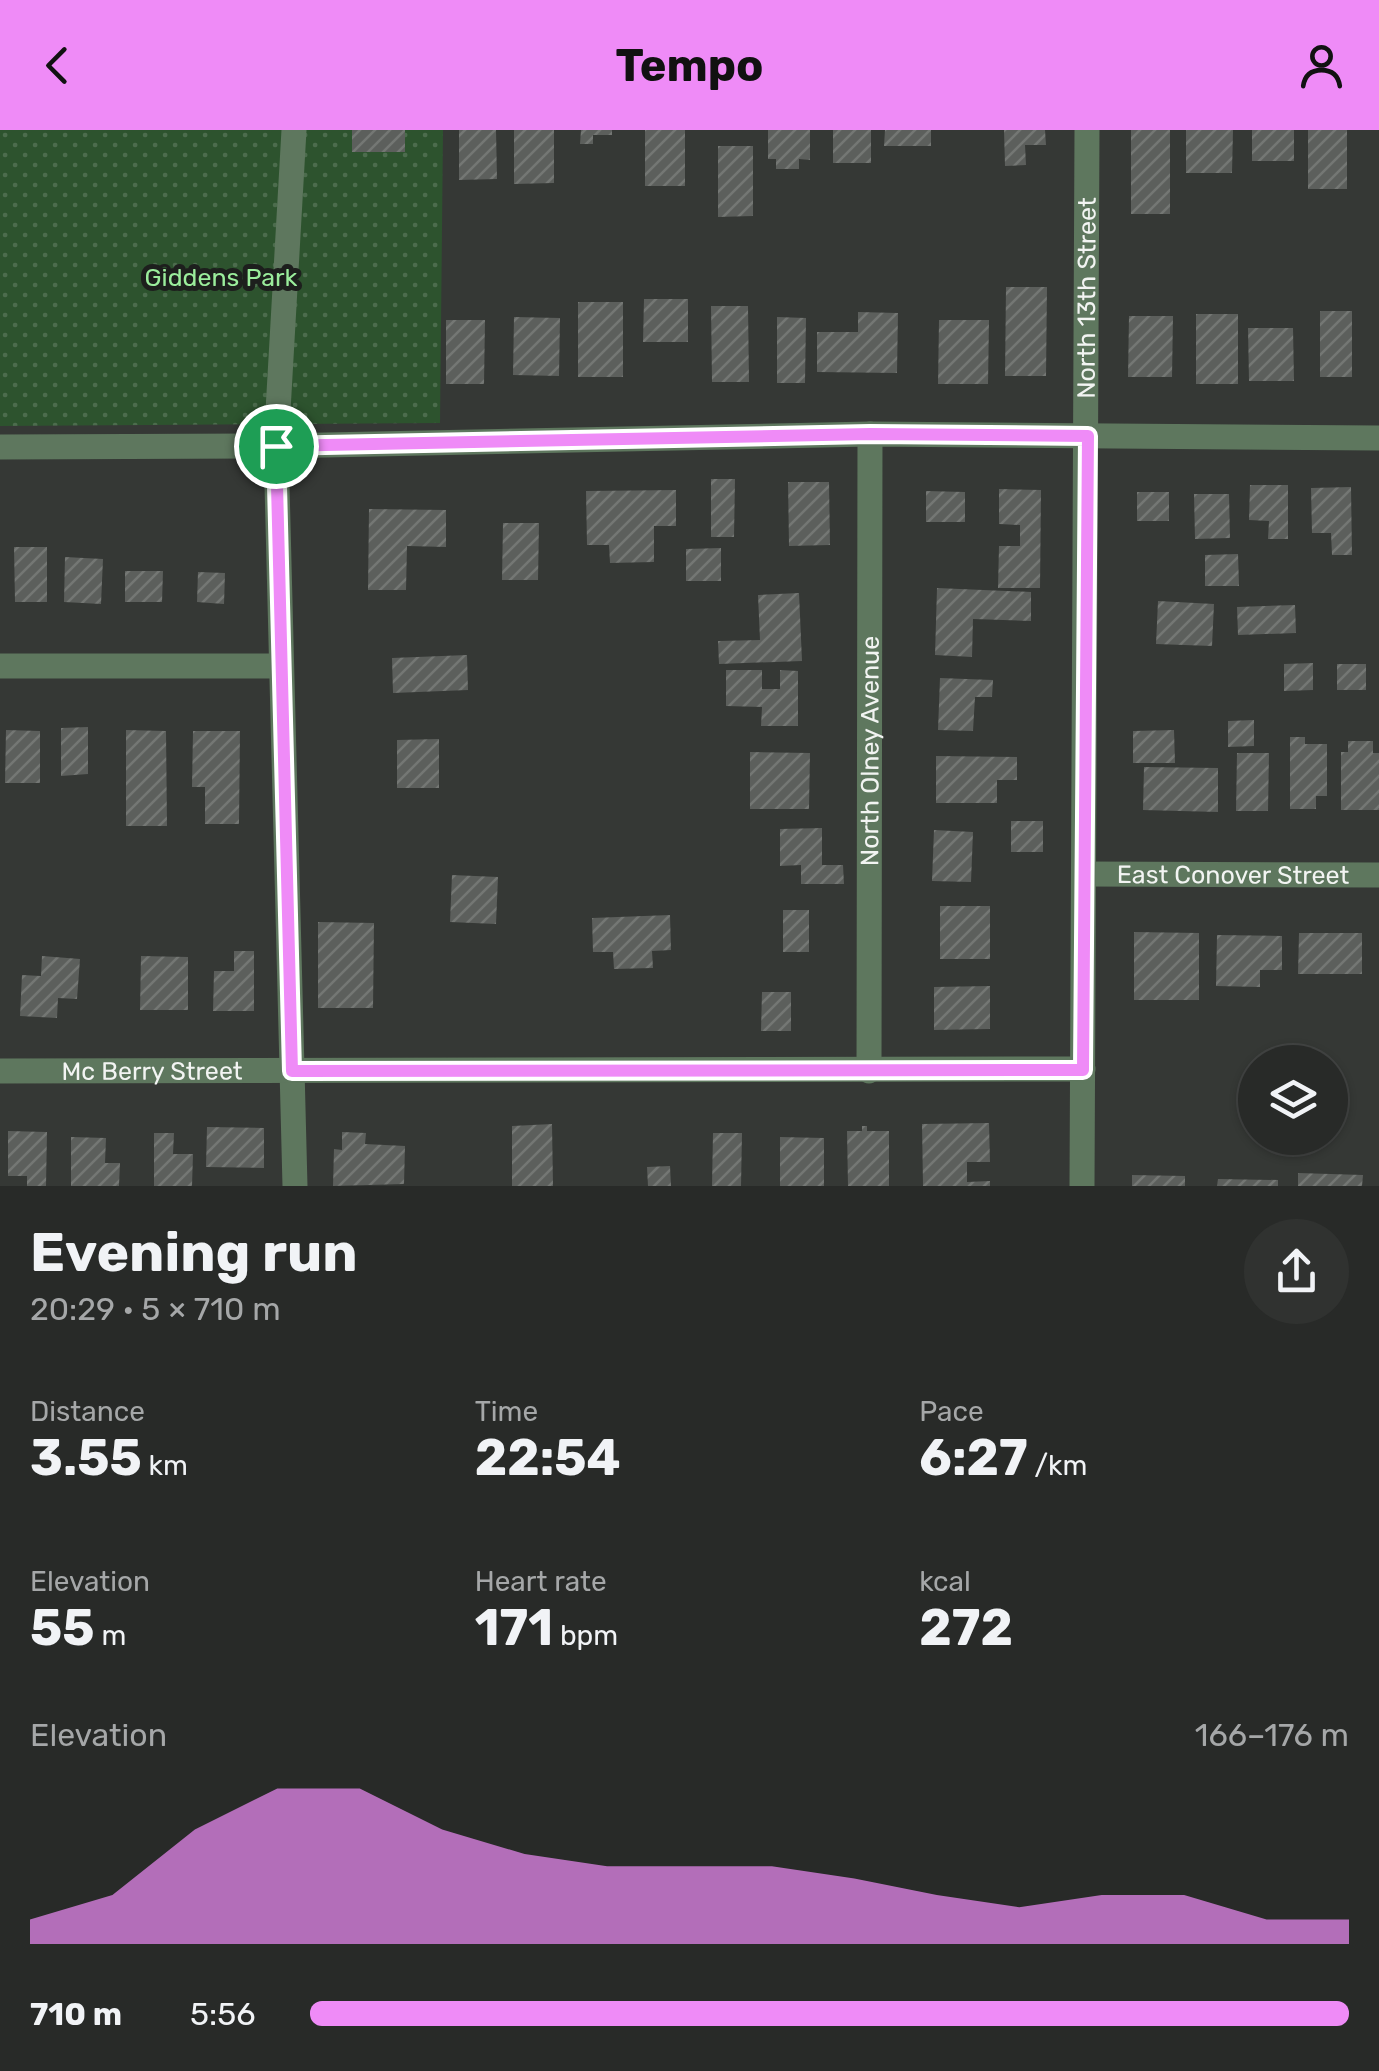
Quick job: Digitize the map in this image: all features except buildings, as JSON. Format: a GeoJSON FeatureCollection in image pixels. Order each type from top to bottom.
{"type":"FeatureCollection","features":[{"type":"Feature","properties":{"kind":"street"},"geometry":{"type":"LineString","coordinates":[[294,130],[276,446],[295,1186]]}},
{"type":"Feature","properties":{"kind":"street","name":"North 13th Street"},"geometry":{"type":"LineString","coordinates":[[1082,1186],[1087,130]]}},
{"type":"Feature","properties":{"kind":"street"},"geometry":{"type":"LineString","coordinates":[[0,447],[276,446],[870,434],[1379,438]]}},
{"type":"Feature","properties":{"kind":"street","name":"North Olney Avenue"},"geometry":{"type":"LineString","coordinates":[[869,1071],[870,434]]}},
{"type":"Feature","properties":{"kind":"street"},"geometry":{"type":"LineString","coordinates":[[0,666],[280,666]]}},
{"type":"Feature","properties":{"kind":"street","name":"East Conover Street"},"geometry":{"type":"LineString","coordinates":[[1085,874],[1379,874]]}},
{"type":"Feature","properties":{"kind":"street","name":"Mc Berry Street"},"geometry":{"type":"LineString","coordinates":[[0,1071],[1083,1070]]}},
{"type":"Feature","properties":{"kind":"green space","name":"Giddens Park"},"geometry":{"type":"Polygon","coordinates":[[[0,130],[443,130],[440,423],[0,426],[0,130]]]}},
{"type":"Feature","properties":{"kind":"route"},"geometry":{"type":"LineString","coordinates":[[870,434],[1088,436],[1083,1070],[292,1071],[276,446],[870,434]]}}]}
